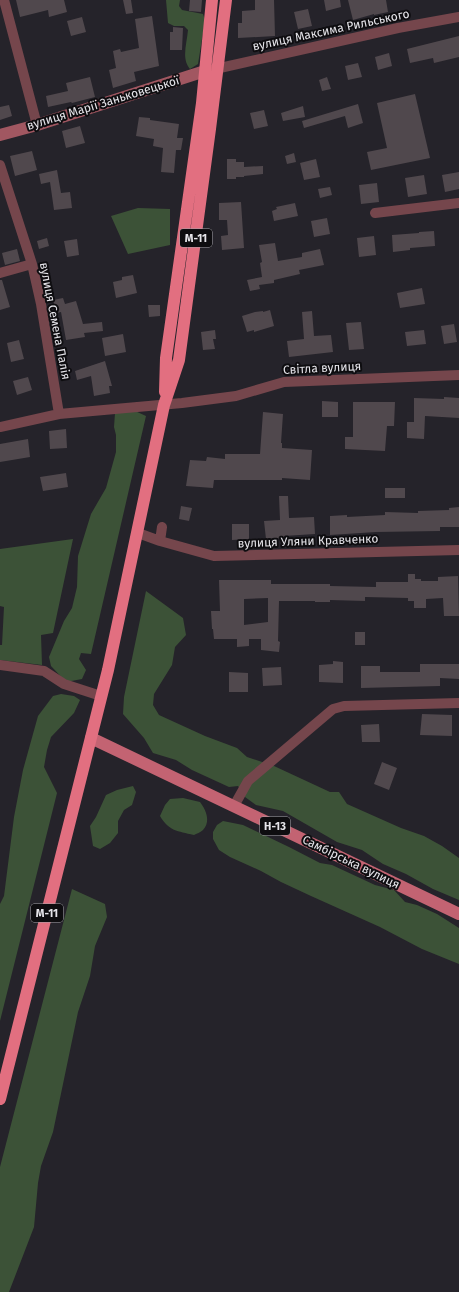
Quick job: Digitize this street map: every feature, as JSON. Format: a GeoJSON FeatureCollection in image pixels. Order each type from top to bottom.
{"type":"FeatureCollection","features":[{"type":"Feature","properties":{"kind":"highway","name":"М-11"},"geometry":{"type":"LineString","coordinates":[[164,405],[166,358],[205,71],[212,0]]}},
{"type":"Feature","properties":{"kind":"highway","name":"М-11"},"geometry":{"type":"LineString","coordinates":[[0,1099],[102,696],[138,533],[164,405],[179,360],[226,0]]}},
{"type":"Feature","properties":{"kind":"main road","name":"Самбірська вулиця"},"geometry":{"type":"LineString","coordinates":[[91,738],[459,914]]}},
{"type":"Feature","properties":{"kind":"street"},"geometry":{"type":"LineString","coordinates":[[4,0],[37,125]]}},
{"type":"Feature","properties":{"kind":"street","name":"вулиця Максима Рильського"},"geometry":{"type":"LineString","coordinates":[[205,71],[398,28],[459,17]]}},
{"type":"Feature","properties":{"kind":"street","name":"вулиця Марії Заньковецької"},"geometry":{"type":"LineString","coordinates":[[0,135],[37,125],[205,71]]}},
{"type":"Feature","properties":{"kind":"street","name":"вулиця Семена Палія"},"geometry":{"type":"LineString","coordinates":[[0,165],[32,264],[41,304],[59,414]]}},
{"type":"Feature","properties":{"kind":"street"},"geometry":{"type":"LineString","coordinates":[[375,213],[459,203]]}},
{"type":"Feature","properties":{"kind":"street"},"geometry":{"type":"LineString","coordinates":[[0,273],[32,264]]}},
{"type":"Feature","properties":{"kind":"street","name":"Світла вулиця"},"geometry":{"type":"LineString","coordinates":[[0,427],[59,414],[164,405],[236,396],[284,382],[459,374]]}},
{"type":"Feature","properties":{"kind":"street"},"geometry":{"type":"LineString","coordinates":[[160,541],[162,527]]}},
{"type":"Feature","properties":{"kind":"street","name":"вулиця Уляни Кравченко"},"geometry":{"type":"LineString","coordinates":[[138,533],[160,541],[214,556],[459,550]]}},
{"type":"Feature","properties":{"kind":"street"},"geometry":{"type":"LineString","coordinates":[[0,666],[44,671],[64,684],[102,696]]}},
{"type":"Feature","properties":{"kind":"street"},"geometry":{"type":"LineString","coordinates":[[234,806],[248,781],[333,709],[344,706],[459,703]]}},
{"type":"Feature","properties":{"kind":"green space"},"geometry":{"type":"Polygon","coordinates":[[[166,0],[180,0],[179,6],[182,10],[203,14],[205,20],[198,64],[190,69],[187,65],[185,56],[188,30],[184,26],[174,26],[168,23],[166,0]]]}},
{"type":"Feature","properties":{"kind":"green space"},"geometry":{"type":"Polygon","coordinates":[[[138,208],[170,209],[170,245],[128,254],[111,216],[138,208]]]}},
{"type":"Feature","properties":{"kind":"green space"},"geometry":{"type":"Polygon","coordinates":[[[124,406],[146,416],[91,654],[81,653],[79,659],[86,670],[82,679],[66,682],[51,666],[49,657],[64,621],[72,608],[77,587],[78,556],[91,514],[106,488],[116,452],[116,435],[114,427],[115,413],[124,406]]]}},
{"type":"Feature","properties":{"kind":"green space"},"geometry":{"type":"Polygon","coordinates":[[[73,539],[53,633],[41,635],[42,665],[0,660],[4,607],[0,606],[0,549],[73,539]]]}},
{"type":"Feature","properties":{"kind":"green space"},"geometry":{"type":"Polygon","coordinates":[[[146,591],[183,618],[186,635],[175,647],[172,665],[154,694],[153,705],[159,715],[205,736],[237,748],[247,757],[274,766],[330,792],[339,792],[347,804],[401,828],[424,836],[442,846],[459,858],[459,900],[383,864],[362,850],[337,842],[283,811],[256,805],[245,797],[238,786],[229,787],[192,770],[176,760],[153,753],[144,738],[123,714],[124,697],[146,591]]]}},
{"type":"Feature","properties":{"kind":"green space"},"geometry":{"type":"Polygon","coordinates":[[[61,694],[74,696],[80,700],[74,713],[51,737],[47,750],[44,767],[57,793],[0,1021],[0,904],[4,896],[14,817],[23,770],[38,716],[53,696],[61,694]]]}},
{"type":"Feature","properties":{"kind":"green space"},"geometry":{"type":"Polygon","coordinates":[[[133,786],[136,792],[132,805],[124,810],[118,821],[118,833],[110,843],[100,849],[93,846],[90,826],[96,817],[106,795],[117,790],[133,786]]]}},
{"type":"Feature","properties":{"kind":"green space"},"geometry":{"type":"Polygon","coordinates":[[[183,798],[200,802],[206,812],[207,823],[205,827],[202,831],[194,835],[170,828],[160,816],[165,805],[170,799],[183,798]]]}},
{"type":"Feature","properties":{"kind":"green space"},"geometry":{"type":"Polygon","coordinates":[[[223,821],[243,825],[320,863],[332,865],[375,885],[394,890],[405,902],[417,905],[437,914],[459,928],[459,964],[422,949],[380,927],[230,857],[219,850],[213,839],[213,832],[217,825],[223,821]]]}},
{"type":"Feature","properties":{"kind":"green space"},"geometry":{"type":"Polygon","coordinates":[[[72,889],[105,904],[107,917],[95,946],[90,976],[78,1012],[53,1132],[41,1166],[34,1227],[9,1292],[0,1292],[0,1167],[72,889]]]}},
{"type":"Feature","properties":{"kind":"building"},"geometry":{"type":"Polygon","coordinates":[[[16,0],[64,0],[67,12],[49,17],[48,10],[20,17],[16,0]]]}},
{"type":"Feature","properties":{"kind":"building"},"geometry":{"type":"Polygon","coordinates":[[[123,0],[131,0],[133,13],[126,14],[123,0]]]}},
{"type":"Feature","properties":{"kind":"building"},"geometry":{"type":"Polygon","coordinates":[[[190,0],[202,0],[201,12],[189,11],[190,0]]]}},
{"type":"Feature","properties":{"kind":"building"},"geometry":{"type":"Polygon","coordinates":[[[255,0],[274,0],[275,36],[238,38],[238,23],[242,23],[242,11],[255,10],[255,0]]]}},
{"type":"Feature","properties":{"kind":"building"},"geometry":{"type":"Polygon","coordinates":[[[324,0],[340,0],[341,7],[326,11],[324,0]]]}},
{"type":"Feature","properties":{"kind":"building"},"geometry":{"type":"Polygon","coordinates":[[[348,0],[386,0],[388,12],[353,20],[348,0]]]}},
{"type":"Feature","properties":{"kind":"building"},"geometry":{"type":"Polygon","coordinates":[[[308,9],[312,26],[298,29],[294,12],[308,9]]]}},
{"type":"Feature","properties":{"kind":"building"},"geometry":{"type":"Polygon","coordinates":[[[152,16],[159,66],[134,72],[136,81],[113,88],[109,70],[116,68],[113,51],[120,49],[121,52],[139,48],[135,19],[152,16]]]}},
{"type":"Feature","properties":{"kind":"building"},"geometry":{"type":"Polygon","coordinates":[[[82,17],[86,32],[71,36],[67,21],[82,17]]]}},
{"type":"Feature","properties":{"kind":"building"},"geometry":{"type":"Polygon","coordinates":[[[173,27],[183,28],[182,50],[170,50],[170,32],[173,32],[173,27]]]}},
{"type":"Feature","properties":{"kind":"building"},"geometry":{"type":"Polygon","coordinates":[[[459,36],[459,57],[434,63],[433,58],[410,63],[407,49],[459,36]]]}},
{"type":"Feature","properties":{"kind":"building"},"geometry":{"type":"Polygon","coordinates":[[[389,53],[392,66],[378,70],[375,57],[389,53]]]}},
{"type":"Feature","properties":{"kind":"building"},"geometry":{"type":"Polygon","coordinates":[[[358,63],[362,77],[348,80],[345,66],[358,63]]]}},
{"type":"Feature","properties":{"kind":"building"},"geometry":{"type":"Polygon","coordinates":[[[90,77],[95,97],[48,107],[46,96],[68,91],[66,83],[90,77]]]}},
{"type":"Feature","properties":{"kind":"building"},"geometry":{"type":"Polygon","coordinates":[[[327,77],[331,89],[322,91],[319,80],[327,77]]]}},
{"type":"Feature","properties":{"kind":"building"},"geometry":{"type":"Polygon","coordinates":[[[415,94],[430,158],[371,170],[367,152],[387,148],[377,103],[415,94]]]}},
{"type":"Feature","properties":{"kind":"building"},"geometry":{"type":"Polygon","coordinates":[[[358,104],[363,123],[348,128],[345,116],[304,128],[302,121],[358,104]]]}},
{"type":"Feature","properties":{"kind":"building"},"geometry":{"type":"Polygon","coordinates":[[[9,105],[12,116],[0,120],[0,107],[9,105]]]}},
{"type":"Feature","properties":{"kind":"building"},"geometry":{"type":"Polygon","coordinates":[[[303,106],[305,117],[283,121],[281,113],[303,106]]]}},
{"type":"Feature","properties":{"kind":"building"},"geometry":{"type":"Polygon","coordinates":[[[264,110],[268,126],[254,129],[250,113],[264,110]]]}},
{"type":"Feature","properties":{"kind":"building"},"geometry":{"type":"Polygon","coordinates":[[[139,117],[179,124],[177,138],[183,138],[181,150],[176,150],[174,173],[161,172],[163,148],[153,146],[154,139],[136,136],[139,117]]]}},
{"type":"Feature","properties":{"kind":"building"},"geometry":{"type":"Polygon","coordinates":[[[80,126],[85,143],[66,148],[62,131],[80,126]]]}},
{"type":"Feature","properties":{"kind":"building"},"geometry":{"type":"Polygon","coordinates":[[[32,151],[37,170],[15,176],[10,156],[32,151]]]}},
{"type":"Feature","properties":{"kind":"building"},"geometry":{"type":"Polygon","coordinates":[[[294,153],[296,162],[287,164],[285,156],[294,153]]]}},
{"type":"Feature","properties":{"kind":"building"},"geometry":{"type":"Polygon","coordinates":[[[227,159],[236,159],[236,162],[244,162],[244,167],[263,166],[263,174],[236,177],[236,179],[227,179],[227,159]]]}},
{"type":"Feature","properties":{"kind":"building"},"geometry":{"type":"Polygon","coordinates":[[[316,159],[320,177],[304,180],[300,163],[316,159]]]}},
{"type":"Feature","properties":{"kind":"building"},"geometry":{"type":"Polygon","coordinates":[[[57,170],[61,193],[70,192],[72,208],[54,210],[50,182],[41,184],[39,174],[57,170]]]}},
{"type":"Feature","properties":{"kind":"building"},"geometry":{"type":"Polygon","coordinates":[[[459,172],[459,189],[445,192],[442,175],[459,172]]]}},
{"type":"Feature","properties":{"kind":"building"},"geometry":{"type":"Polygon","coordinates":[[[424,175],[427,194],[408,197],[405,178],[424,175]]]}},
{"type":"Feature","properties":{"kind":"building"},"geometry":{"type":"Polygon","coordinates":[[[377,183],[379,202],[361,204],[359,185],[377,183]]]}},
{"type":"Feature","properties":{"kind":"building"},"geometry":{"type":"Polygon","coordinates":[[[330,187],[332,195],[320,198],[318,189],[330,187]]]}},
{"type":"Feature","properties":{"kind":"building"},"geometry":{"type":"Polygon","coordinates":[[[241,202],[244,248],[222,250],[221,236],[228,235],[227,220],[219,220],[219,203],[241,202]]]}},
{"type":"Feature","properties":{"kind":"building"},"geometry":{"type":"Polygon","coordinates":[[[295,203],[298,216],[274,221],[272,211],[277,209],[276,207],[295,203]]]}},
{"type":"Feature","properties":{"kind":"building"},"geometry":{"type":"Polygon","coordinates":[[[327,218],[330,234],[314,237],[311,221],[327,218]]]}},
{"type":"Feature","properties":{"kind":"building"},"geometry":{"type":"Polygon","coordinates":[[[434,231],[435,246],[410,248],[410,250],[393,252],[392,235],[434,231]]]}},
{"type":"Feature","properties":{"kind":"building"},"geometry":{"type":"Polygon","coordinates":[[[374,236],[376,255],[359,257],[357,238],[374,236]]]}},
{"type":"Feature","properties":{"kind":"building"},"geometry":{"type":"Polygon","coordinates":[[[47,238],[49,246],[39,249],[37,241],[47,238]]]}},
{"type":"Feature","properties":{"kind":"building"},"geometry":{"type":"Polygon","coordinates":[[[77,239],[79,255],[67,257],[64,241],[77,239]]]}},
{"type":"Feature","properties":{"kind":"building"},"geometry":{"type":"Polygon","coordinates":[[[275,243],[278,261],[302,257],[302,253],[320,249],[324,265],[299,270],[300,274],[274,280],[274,283],[259,285],[260,289],[250,291],[247,280],[262,277],[260,263],[262,262],[259,245],[275,243]]]}},
{"type":"Feature","properties":{"kind":"building"},"geometry":{"type":"Polygon","coordinates":[[[17,249],[20,261],[5,265],[2,253],[17,249]]]}},
{"type":"Feature","properties":{"kind":"building"},"geometry":{"type":"Polygon","coordinates":[[[133,275],[137,293],[116,298],[113,282],[122,280],[122,277],[133,275]]]}},
{"type":"Feature","properties":{"kind":"building"},"geometry":{"type":"Polygon","coordinates":[[[0,280],[2,280],[10,307],[0,310],[0,280]]]}},
{"type":"Feature","properties":{"kind":"building"},"geometry":{"type":"Polygon","coordinates":[[[422,288],[425,304],[400,308],[397,293],[422,288]]]}},
{"type":"Feature","properties":{"kind":"building"},"geometry":{"type":"Polygon","coordinates":[[[63,298],[65,304],[76,301],[83,324],[102,322],[103,331],[84,333],[85,337],[66,340],[61,312],[56,313],[53,300],[63,298]]]}},
{"type":"Feature","properties":{"kind":"building"},"geometry":{"type":"Polygon","coordinates":[[[148,305],[160,305],[160,316],[149,317],[148,305]]]}},
{"type":"Feature","properties":{"kind":"building"},"geometry":{"type":"Polygon","coordinates":[[[270,310],[274,326],[254,332],[254,330],[247,332],[242,316],[270,310]]]}},
{"type":"Feature","properties":{"kind":"building"},"geometry":{"type":"Polygon","coordinates":[[[312,311],[314,336],[331,335],[333,352],[289,357],[287,341],[304,339],[302,312],[312,311]]]}},
{"type":"Feature","properties":{"kind":"building"},"geometry":{"type":"Polygon","coordinates":[[[361,322],[364,349],[349,350],[346,323],[361,322]]]}},
{"type":"Feature","properties":{"kind":"building"},"geometry":{"type":"Polygon","coordinates":[[[454,324],[457,342],[444,344],[441,326],[454,324]]]}},
{"type":"Feature","properties":{"kind":"building"},"geometry":{"type":"Polygon","coordinates":[[[215,330],[216,339],[213,339],[215,349],[203,350],[201,332],[215,330]]]}},
{"type":"Feature","properties":{"kind":"building"},"geometry":{"type":"Polygon","coordinates":[[[424,330],[426,344],[407,346],[405,332],[424,330]]]}},
{"type":"Feature","properties":{"kind":"building"},"geometry":{"type":"Polygon","coordinates":[[[123,334],[126,352],[105,356],[102,338],[123,334]]]}},
{"type":"Feature","properties":{"kind":"building"},"geometry":{"type":"Polygon","coordinates":[[[19,340],[24,359],[11,362],[7,343],[19,340]]]}},
{"type":"Feature","properties":{"kind":"building"},"geometry":{"type":"Polygon","coordinates":[[[105,361],[112,386],[109,386],[110,393],[94,396],[91,376],[77,380],[75,371],[105,361]]]}},
{"type":"Feature","properties":{"kind":"building"},"geometry":{"type":"Polygon","coordinates":[[[28,377],[32,390],[17,395],[13,381],[28,377]]]}},
{"type":"Feature","properties":{"kind":"building"},"geometry":{"type":"Polygon","coordinates":[[[444,397],[459,398],[459,418],[425,416],[424,439],[407,438],[407,422],[414,422],[414,398],[444,399],[444,397]]]}},
{"type":"Feature","properties":{"kind":"building"},"geometry":{"type":"Polygon","coordinates":[[[322,401],[338,402],[338,417],[322,417],[322,401]]]}},
{"type":"Feature","properties":{"kind":"building"},"geometry":{"type":"Polygon","coordinates":[[[353,402],[395,402],[394,426],[387,426],[385,451],[345,449],[345,437],[353,437],[353,402]]]}},
{"type":"Feature","properties":{"kind":"building"},"geometry":{"type":"Polygon","coordinates":[[[263,412],[283,414],[282,448],[312,450],[310,480],[282,478],[282,480],[214,480],[213,488],[186,486],[190,460],[206,461],[207,457],[225,459],[225,454],[260,454],[263,412]]]}},
{"type":"Feature","properties":{"kind":"building"},"geometry":{"type":"Polygon","coordinates":[[[66,429],[67,448],[50,449],[49,431],[66,429]]]}},
{"type":"Feature","properties":{"kind":"building"},"geometry":{"type":"Polygon","coordinates":[[[28,439],[30,457],[0,462],[0,444],[28,439]]]}},
{"type":"Feature","properties":{"kind":"building"},"geometry":{"type":"Polygon","coordinates":[[[66,473],[68,487],[43,491],[40,477],[66,473]]]}},
{"type":"Feature","properties":{"kind":"building"},"geometry":{"type":"Polygon","coordinates":[[[385,488],[405,488],[405,498],[385,498],[385,488]]]}},
{"type":"Feature","properties":{"kind":"building"},"geometry":{"type":"Polygon","coordinates":[[[279,496],[288,496],[289,518],[314,517],[315,534],[266,539],[264,521],[280,520],[279,496]]]}},
{"type":"Feature","properties":{"kind":"building"},"geometry":{"type":"Polygon","coordinates":[[[181,506],[192,508],[189,521],[179,519],[181,506]]]}},
{"type":"Feature","properties":{"kind":"building"},"geometry":{"type":"Polygon","coordinates":[[[459,507],[459,527],[440,527],[440,531],[376,532],[330,535],[330,516],[347,515],[347,517],[385,515],[385,512],[418,513],[418,511],[449,510],[449,508],[459,507]]]}},
{"type":"Feature","properties":{"kind":"building"},"geometry":{"type":"Polygon","coordinates":[[[232,524],[249,524],[249,539],[232,540],[232,524]]]}},
{"type":"Feature","properties":{"kind":"building"},"geometry":{"type":"Polygon","coordinates":[[[408,574],[415,574],[415,579],[421,579],[421,581],[438,581],[438,577],[458,576],[459,616],[444,616],[443,598],[426,599],[426,608],[414,608],[414,601],[408,601],[408,598],[365,597],[365,601],[330,600],[330,602],[279,601],[279,652],[261,650],[261,639],[249,639],[249,646],[237,647],[237,639],[214,639],[211,611],[220,611],[219,580],[271,580],[271,584],[330,584],[330,586],[376,587],[376,582],[408,582],[408,574]],[[268,598],[244,599],[244,625],[268,622],[268,598]]]}},
{"type":"Feature","properties":{"kind":"building"},"geometry":{"type":"Polygon","coordinates":[[[355,632],[365,632],[365,645],[355,645],[355,632]]]}},
{"type":"Feature","properties":{"kind":"building"},"geometry":{"type":"Polygon","coordinates":[[[333,661],[343,662],[343,683],[319,682],[319,665],[333,664],[333,661]]]}},
{"type":"Feature","properties":{"kind":"building"},"geometry":{"type":"Polygon","coordinates":[[[420,664],[459,664],[459,679],[440,678],[440,686],[361,688],[361,666],[380,666],[380,672],[420,672],[420,664]]]}},
{"type":"Feature","properties":{"kind":"building"},"geometry":{"type":"Polygon","coordinates":[[[281,667],[282,685],[263,686],[262,668],[281,667]]]}},
{"type":"Feature","properties":{"kind":"building"},"geometry":{"type":"Polygon","coordinates":[[[229,672],[248,673],[248,692],[229,692],[229,672]]]}},
{"type":"Feature","properties":{"kind":"building"},"geometry":{"type":"Polygon","coordinates":[[[422,714],[452,715],[452,736],[420,735],[422,714]]]}},
{"type":"Feature","properties":{"kind":"building"},"geometry":{"type":"Polygon","coordinates":[[[379,724],[380,742],[362,742],[361,725],[379,724]]]}},
{"type":"Feature","properties":{"kind":"building"},"geometry":{"type":"Polygon","coordinates":[[[382,762],[397,768],[389,790],[374,784],[382,762]]]}}]}
